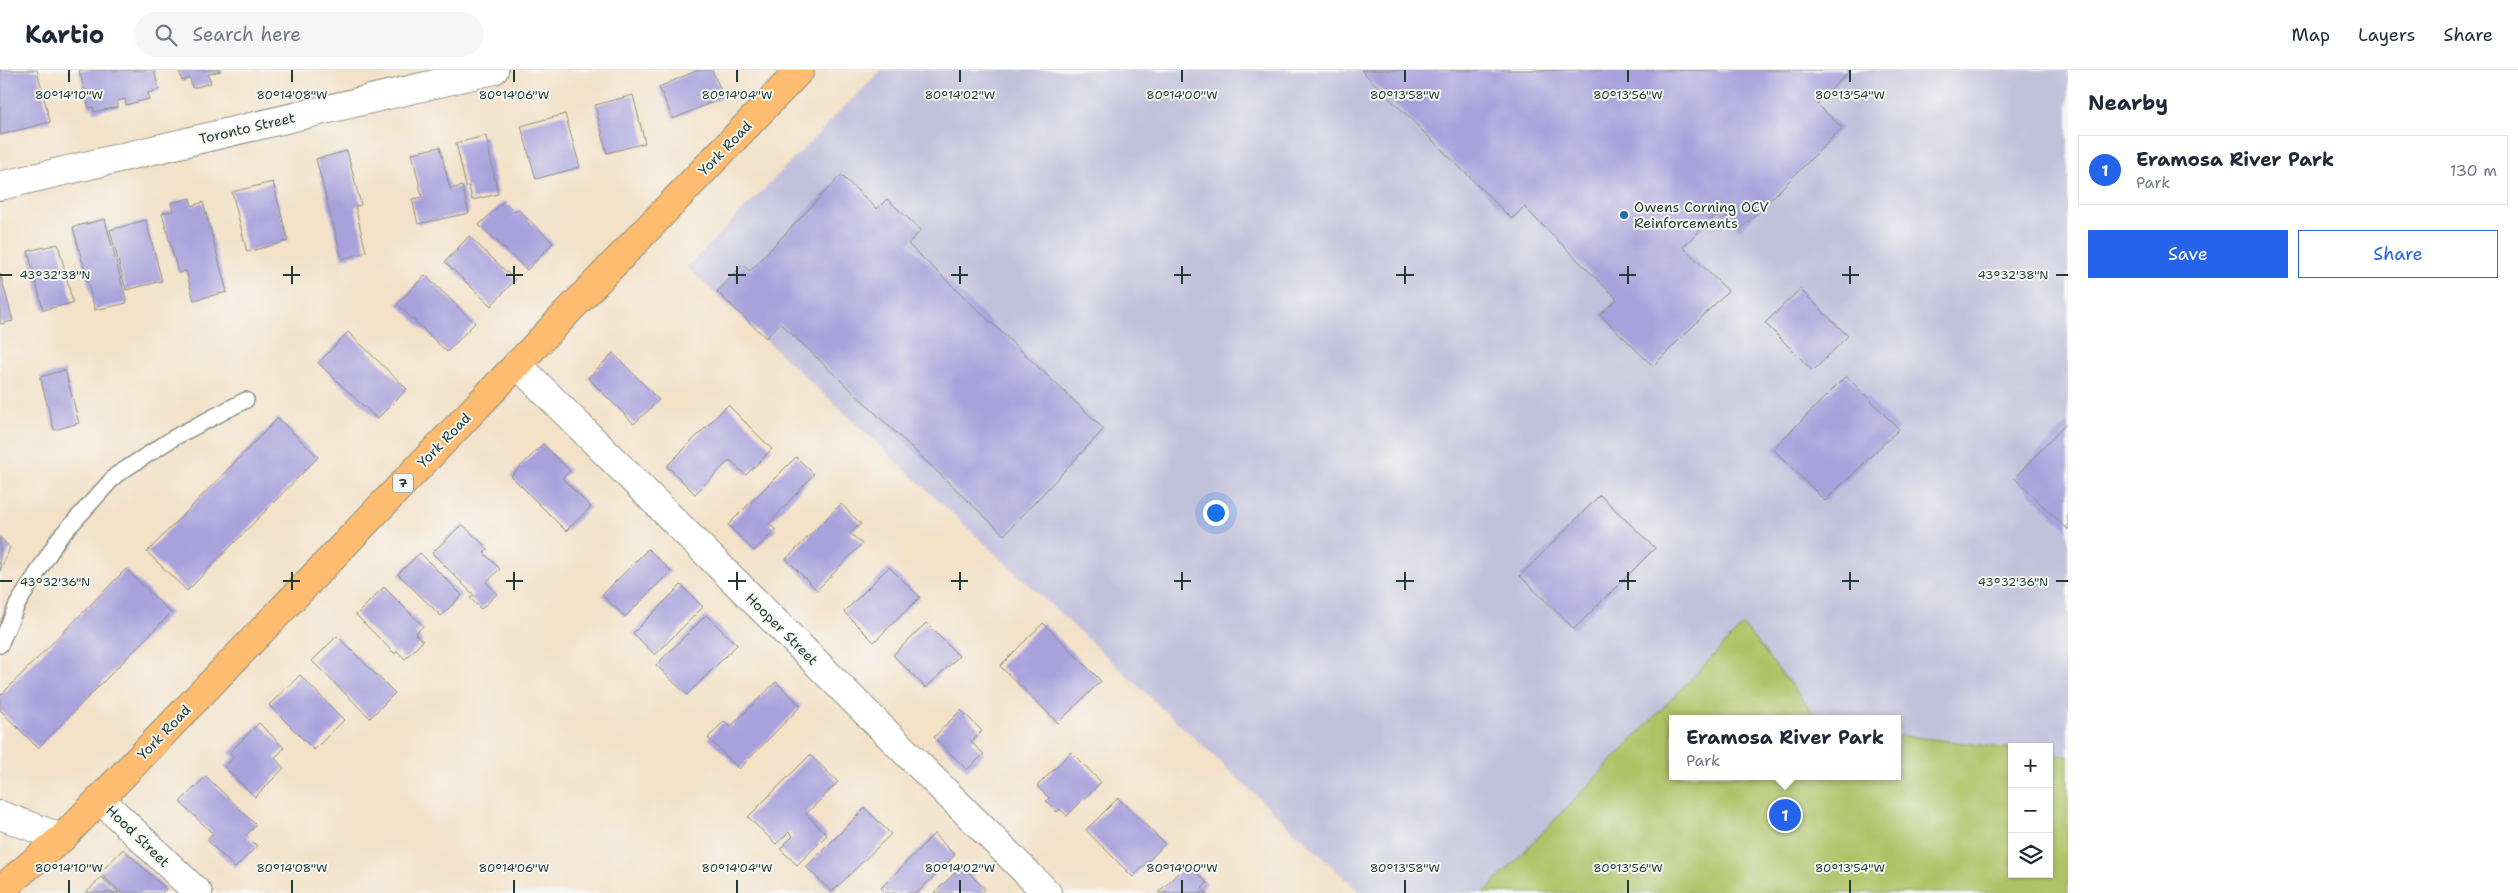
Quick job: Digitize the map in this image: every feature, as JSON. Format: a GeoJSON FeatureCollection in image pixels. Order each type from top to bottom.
{"type":"FeatureCollection","features":[{"type":"Feature","properties":{"kind":"main road","name":"York Road"},"geometry":{"type":"LineString","coordinates":[[0,890],[62,838],[800,70]]}},
{"type":"Feature","properties":{"kind":"street","name":"Toronto Street"},"geometry":{"type":"LineString","coordinates":[[0,186],[494,70]]}},
{"type":"Feature","properties":{"kind":"street","name":"Hooper Street"},"geometry":{"type":"LineString","coordinates":[[517,364],[1046,893]]}},
{"type":"Feature","properties":{"kind":"street","name":"Hood Street"},"geometry":{"type":"LineString","coordinates":[[100,799],[198,893]]}},
{"type":"Feature","properties":{"kind":"street"},"geometry":{"type":"LineString","coordinates":[[0,815],[62,838]]}},
{"type":"Feature","properties":{"kind":"lane"},"geometry":{"type":"LineString","coordinates":[[0,645],[17,604],[59,538],[116,475],[175,437],[246,400]]}},
{"type":"Feature","properties":{"kind":"shaded area"},"geometry":{"type":"Polygon","coordinates":[[[881,70],[2068,70],[2068,756],[2053,754],[2053,743],[2008,743],[2008,749],[1901,735],[1901,715],[1815,715],[1743,626],[1484,893],[1361,893],[687,267],[881,70]]]}},
{"type":"Feature","properties":{"kind":"green space"},"geometry":{"type":"Polygon","coordinates":[[[1743,625],[1815,715],[1669,715],[1669,780],[1901,780],[1901,735],[2008,749],[2008,878],[2053,878],[2053,754],[2068,756],[2068,893],[1484,893],[1743,625]]]}},
{"type":"Feature","properties":{"kind":"building"},"geometry":{"type":"Polygon","coordinates":[[[0,70],[37,70],[50,122],[0,135],[0,70]]]}},
{"type":"Feature","properties":{"kind":"building"},"geometry":{"type":"Polygon","coordinates":[[[79,70],[154,70],[159,90],[148,93],[149,99],[126,105],[125,99],[117,101],[118,107],[94,112],[93,107],[89,108],[79,70]]]}},
{"type":"Feature","properties":{"kind":"building"},"geometry":{"type":"Polygon","coordinates":[[[179,70],[221,71],[208,74],[211,83],[192,88],[190,78],[182,81],[179,70]]]}},
{"type":"Feature","properties":{"kind":"building"},"geometry":{"type":"Polygon","coordinates":[[[698,70],[712,70],[724,97],[673,119],[659,87],[698,70]]]}},
{"type":"Feature","properties":{"kind":"building","name":"Owens Corning OCV Reinforcements"},"geometry":{"type":"Polygon","coordinates":[[[1361,70],[1850,70],[1817,104],[1842,128],[1740,230],[1720,211],[1683,247],[1728,291],[1653,366],[1600,315],[1617,299],[1524,207],[1512,219],[1361,70]]]}},
{"type":"Feature","properties":{"kind":"building"},"geometry":{"type":"Polygon","coordinates":[[[633,95],[645,143],[607,153],[595,105],[633,95]]]}},
{"type":"Feature","properties":{"kind":"building"},"geometry":{"type":"Polygon","coordinates":[[[565,114],[580,167],[536,179],[521,126],[565,114]]]}},
{"type":"Feature","properties":{"kind":"building"},"geometry":{"type":"Polygon","coordinates":[[[486,136],[498,194],[472,200],[469,186],[466,187],[456,143],[486,136]]]}},
{"type":"Feature","properties":{"kind":"building"},"geometry":{"type":"Polygon","coordinates":[[[440,147],[450,189],[462,186],[469,213],[418,224],[412,199],[422,197],[412,153],[440,147]]]}},
{"type":"Feature","properties":{"kind":"building"},"geometry":{"type":"Polygon","coordinates":[[[347,151],[361,205],[355,206],[366,252],[342,259],[316,159],[347,151]]]}},
{"type":"Feature","properties":{"kind":"building"},"geometry":{"type":"Polygon","coordinates":[[[841,175],[877,209],[887,199],[921,230],[908,244],[1104,429],[1004,535],[780,323],[766,338],[717,292],[743,265],[750,271],[841,175]]]}},
{"type":"Feature","properties":{"kind":"building"},"geometry":{"type":"Polygon","coordinates":[[[273,182],[288,241],[247,252],[232,192],[273,182]]]}},
{"type":"Feature","properties":{"kind":"building"},"geometry":{"type":"Polygon","coordinates":[[[190,198],[192,206],[203,202],[227,292],[194,300],[186,271],[178,273],[162,213],[173,211],[171,203],[190,198]]]}},
{"type":"Feature","properties":{"kind":"building"},"geometry":{"type":"Polygon","coordinates":[[[504,201],[515,212],[518,209],[553,243],[527,270],[479,225],[504,201]]]}},
{"type":"Feature","properties":{"kind":"building"},"geometry":{"type":"Polygon","coordinates":[[[105,219],[127,303],[95,310],[73,227],[105,219]]]}},
{"type":"Feature","properties":{"kind":"building"},"geometry":{"type":"Polygon","coordinates":[[[146,220],[162,281],[126,290],[110,230],[146,220]]]}},
{"type":"Feature","properties":{"kind":"building"},"geometry":{"type":"Polygon","coordinates":[[[469,236],[515,280],[491,306],[445,262],[469,236]]]}},
{"type":"Feature","properties":{"kind":"building"},"geometry":{"type":"Polygon","coordinates":[[[58,244],[73,303],[43,310],[28,251],[58,244]]]}},
{"type":"Feature","properties":{"kind":"building"},"geometry":{"type":"Polygon","coordinates":[[[0,273],[13,321],[0,324],[0,273]]]}},
{"type":"Feature","properties":{"kind":"building"},"geometry":{"type":"Polygon","coordinates":[[[425,275],[475,323],[447,352],[397,304],[425,275]]]}},
{"type":"Feature","properties":{"kind":"building"},"geometry":{"type":"Polygon","coordinates":[[[1800,289],[1848,336],[1813,371],[1765,323],[1800,289]]]}},
{"type":"Feature","properties":{"kind":"building"},"geometry":{"type":"Polygon","coordinates":[[[348,332],[407,389],[377,419],[318,363],[348,332]]]}},
{"type":"Feature","properties":{"kind":"building"},"geometry":{"type":"Polygon","coordinates":[[[613,353],[659,400],[634,424],[588,378],[613,353]]]}},
{"type":"Feature","properties":{"kind":"building"},"geometry":{"type":"Polygon","coordinates":[[[65,370],[79,423],[54,430],[40,377],[65,370]]]}},
{"type":"Feature","properties":{"kind":"building"},"geometry":{"type":"Polygon","coordinates":[[[1846,376],[1899,429],[1825,501],[1773,449],[1846,376]]]}},
{"type":"Feature","properties":{"kind":"building"},"geometry":{"type":"Polygon","coordinates":[[[728,405],[772,449],[746,475],[730,460],[695,494],[667,466],[728,405]]]}},
{"type":"Feature","properties":{"kind":"building"},"geometry":{"type":"Polygon","coordinates":[[[278,418],[318,457],[187,591],[147,552],[278,418]]]}},
{"type":"Feature","properties":{"kind":"building"},"geometry":{"type":"Polygon","coordinates":[[[2068,422],[2068,530],[2014,478],[2068,422]]]}},
{"type":"Feature","properties":{"kind":"building"},"geometry":{"type":"Polygon","coordinates":[[[543,444],[570,471],[562,478],[591,507],[566,531],[511,476],[543,444]]]}},
{"type":"Feature","properties":{"kind":"building"},"geometry":{"type":"Polygon","coordinates":[[[796,457],[814,474],[769,524],[776,530],[754,551],[728,525],[796,457]]]}},
{"type":"Feature","properties":{"kind":"building"},"geometry":{"type":"Polygon","coordinates":[[[1600,495],[1655,548],[1574,629],[1520,576],[1600,495]]]}},
{"type":"Feature","properties":{"kind":"building"},"geometry":{"type":"Polygon","coordinates":[[[841,504],[861,524],[850,533],[862,544],[817,590],[786,559],[841,504]]]}},
{"type":"Feature","properties":{"kind":"building"},"geometry":{"type":"Polygon","coordinates":[[[462,524],[488,549],[484,553],[500,569],[486,582],[497,594],[481,609],[470,598],[474,595],[432,553],[462,524]]]}},
{"type":"Feature","properties":{"kind":"building"},"geometry":{"type":"Polygon","coordinates":[[[0,537],[10,548],[0,571],[0,537]]]}},
{"type":"Feature","properties":{"kind":"building"},"geometry":{"type":"Polygon","coordinates":[[[648,549],[671,571],[625,617],[602,595],[648,549]]]}},
{"type":"Feature","properties":{"kind":"building"},"geometry":{"type":"Polygon","coordinates":[[[420,553],[462,595],[441,616],[398,574],[420,553]]]}},
{"type":"Feature","properties":{"kind":"building"},"geometry":{"type":"Polygon","coordinates":[[[889,567],[920,597],[874,642],[844,612],[889,567]]]}},
{"type":"Feature","properties":{"kind":"building"},"geometry":{"type":"Polygon","coordinates":[[[126,569],[171,613],[38,748],[0,710],[0,696],[126,569]]]}},
{"type":"Feature","properties":{"kind":"building"},"geometry":{"type":"Polygon","coordinates":[[[681,585],[703,607],[655,655],[633,633],[681,585]]]}},
{"type":"Feature","properties":{"kind":"building"},"geometry":{"type":"Polygon","coordinates":[[[384,587],[423,626],[415,634],[423,641],[405,659],[397,651],[395,654],[356,615],[384,587]]]}},
{"type":"Feature","properties":{"kind":"building"},"geometry":{"type":"Polygon","coordinates":[[[706,615],[737,645],[687,695],[656,665],[706,615]]]}},
{"type":"Feature","properties":{"kind":"building"},"geometry":{"type":"Polygon","coordinates":[[[926,623],[959,656],[926,688],[893,655],[926,623]]]}},
{"type":"Feature","properties":{"kind":"building"},"geometry":{"type":"Polygon","coordinates":[[[1043,623],[1101,681],[1058,723],[1000,666],[1043,623]]]}},
{"type":"Feature","properties":{"kind":"building"},"geometry":{"type":"Polygon","coordinates":[[[337,636],[395,693],[370,718],[312,661],[337,636]]]}},
{"type":"Feature","properties":{"kind":"building"},"geometry":{"type":"Polygon","coordinates":[[[300,675],[344,720],[314,750],[269,705],[300,675]]]}},
{"type":"Feature","properties":{"kind":"building"},"geometry":{"type":"Polygon","coordinates":[[[776,682],[801,706],[739,769],[708,738],[724,721],[730,727],[776,682]]]}},
{"type":"Feature","properties":{"kind":"building"},"geometry":{"type":"Polygon","coordinates":[[[961,710],[982,731],[971,742],[984,754],[967,770],[934,737],[961,710]]]}},
{"type":"Feature","properties":{"kind":"building"},"geometry":{"type":"Polygon","coordinates":[[[259,723],[284,748],[275,758],[284,768],[255,797],[224,767],[234,757],[229,753],[259,723]]]}},
{"type":"Feature","properties":{"kind":"building"},"geometry":{"type":"Polygon","coordinates":[[[1071,752],[1101,782],[1067,816],[1060,809],[1057,812],[1046,801],[1049,798],[1037,786],[1071,752]]]}},
{"type":"Feature","properties":{"kind":"building"},"geometry":{"type":"Polygon","coordinates":[[[810,755],[838,782],[806,814],[827,835],[797,865],[780,849],[793,836],[789,832],[776,844],[748,817],[810,755]]]}},
{"type":"Feature","properties":{"kind":"building"},"geometry":{"type":"Polygon","coordinates":[[[206,776],[256,825],[246,835],[257,846],[235,868],[207,840],[213,834],[180,802],[206,776]]]}},
{"type":"Feature","properties":{"kind":"building"},"geometry":{"type":"Polygon","coordinates":[[[1118,798],[1165,844],[1133,877],[1086,830],[1118,798]]]}},
{"type":"Feature","properties":{"kind":"building"},"geometry":{"type":"Polygon","coordinates":[[[865,808],[891,834],[832,892],[806,867],[865,808]]]}},
{"type":"Feature","properties":{"kind":"building"},"geometry":{"type":"Polygon","coordinates":[[[934,834],[955,855],[917,893],[886,893],[881,888],[934,834]]]}},
{"type":"Feature","properties":{"kind":"building"},"geometry":{"type":"Polygon","coordinates":[[[123,849],[166,889],[162,893],[121,893],[100,873],[123,849]]]}},
{"type":"Feature","properties":{"kind":"building"},"geometry":{"type":"Polygon","coordinates":[[[1188,863],[1207,883],[1202,888],[1207,893],[1158,893],[1188,863]]]}},
{"type":"Feature","properties":{"kind":"building"},"geometry":{"type":"Polygon","coordinates":[[[962,866],[985,889],[981,893],[934,893],[962,866]]]}},
{"type":"Feature","properties":{"kind":"building"},"geometry":{"type":"Polygon","coordinates":[[[101,877],[119,893],[86,893],[101,877]]]}},
{"type":"Feature","properties":{"kind":"place","name":"Owens Corning OCV Reinforcements"},"geometry":{"type":"Point","coordinates":[1624,215]}},
{"type":"Feature","properties":{"kind":"place","name":"Eramosa River Park"},"geometry":{"type":"Point","coordinates":[1785,815]}}]}
